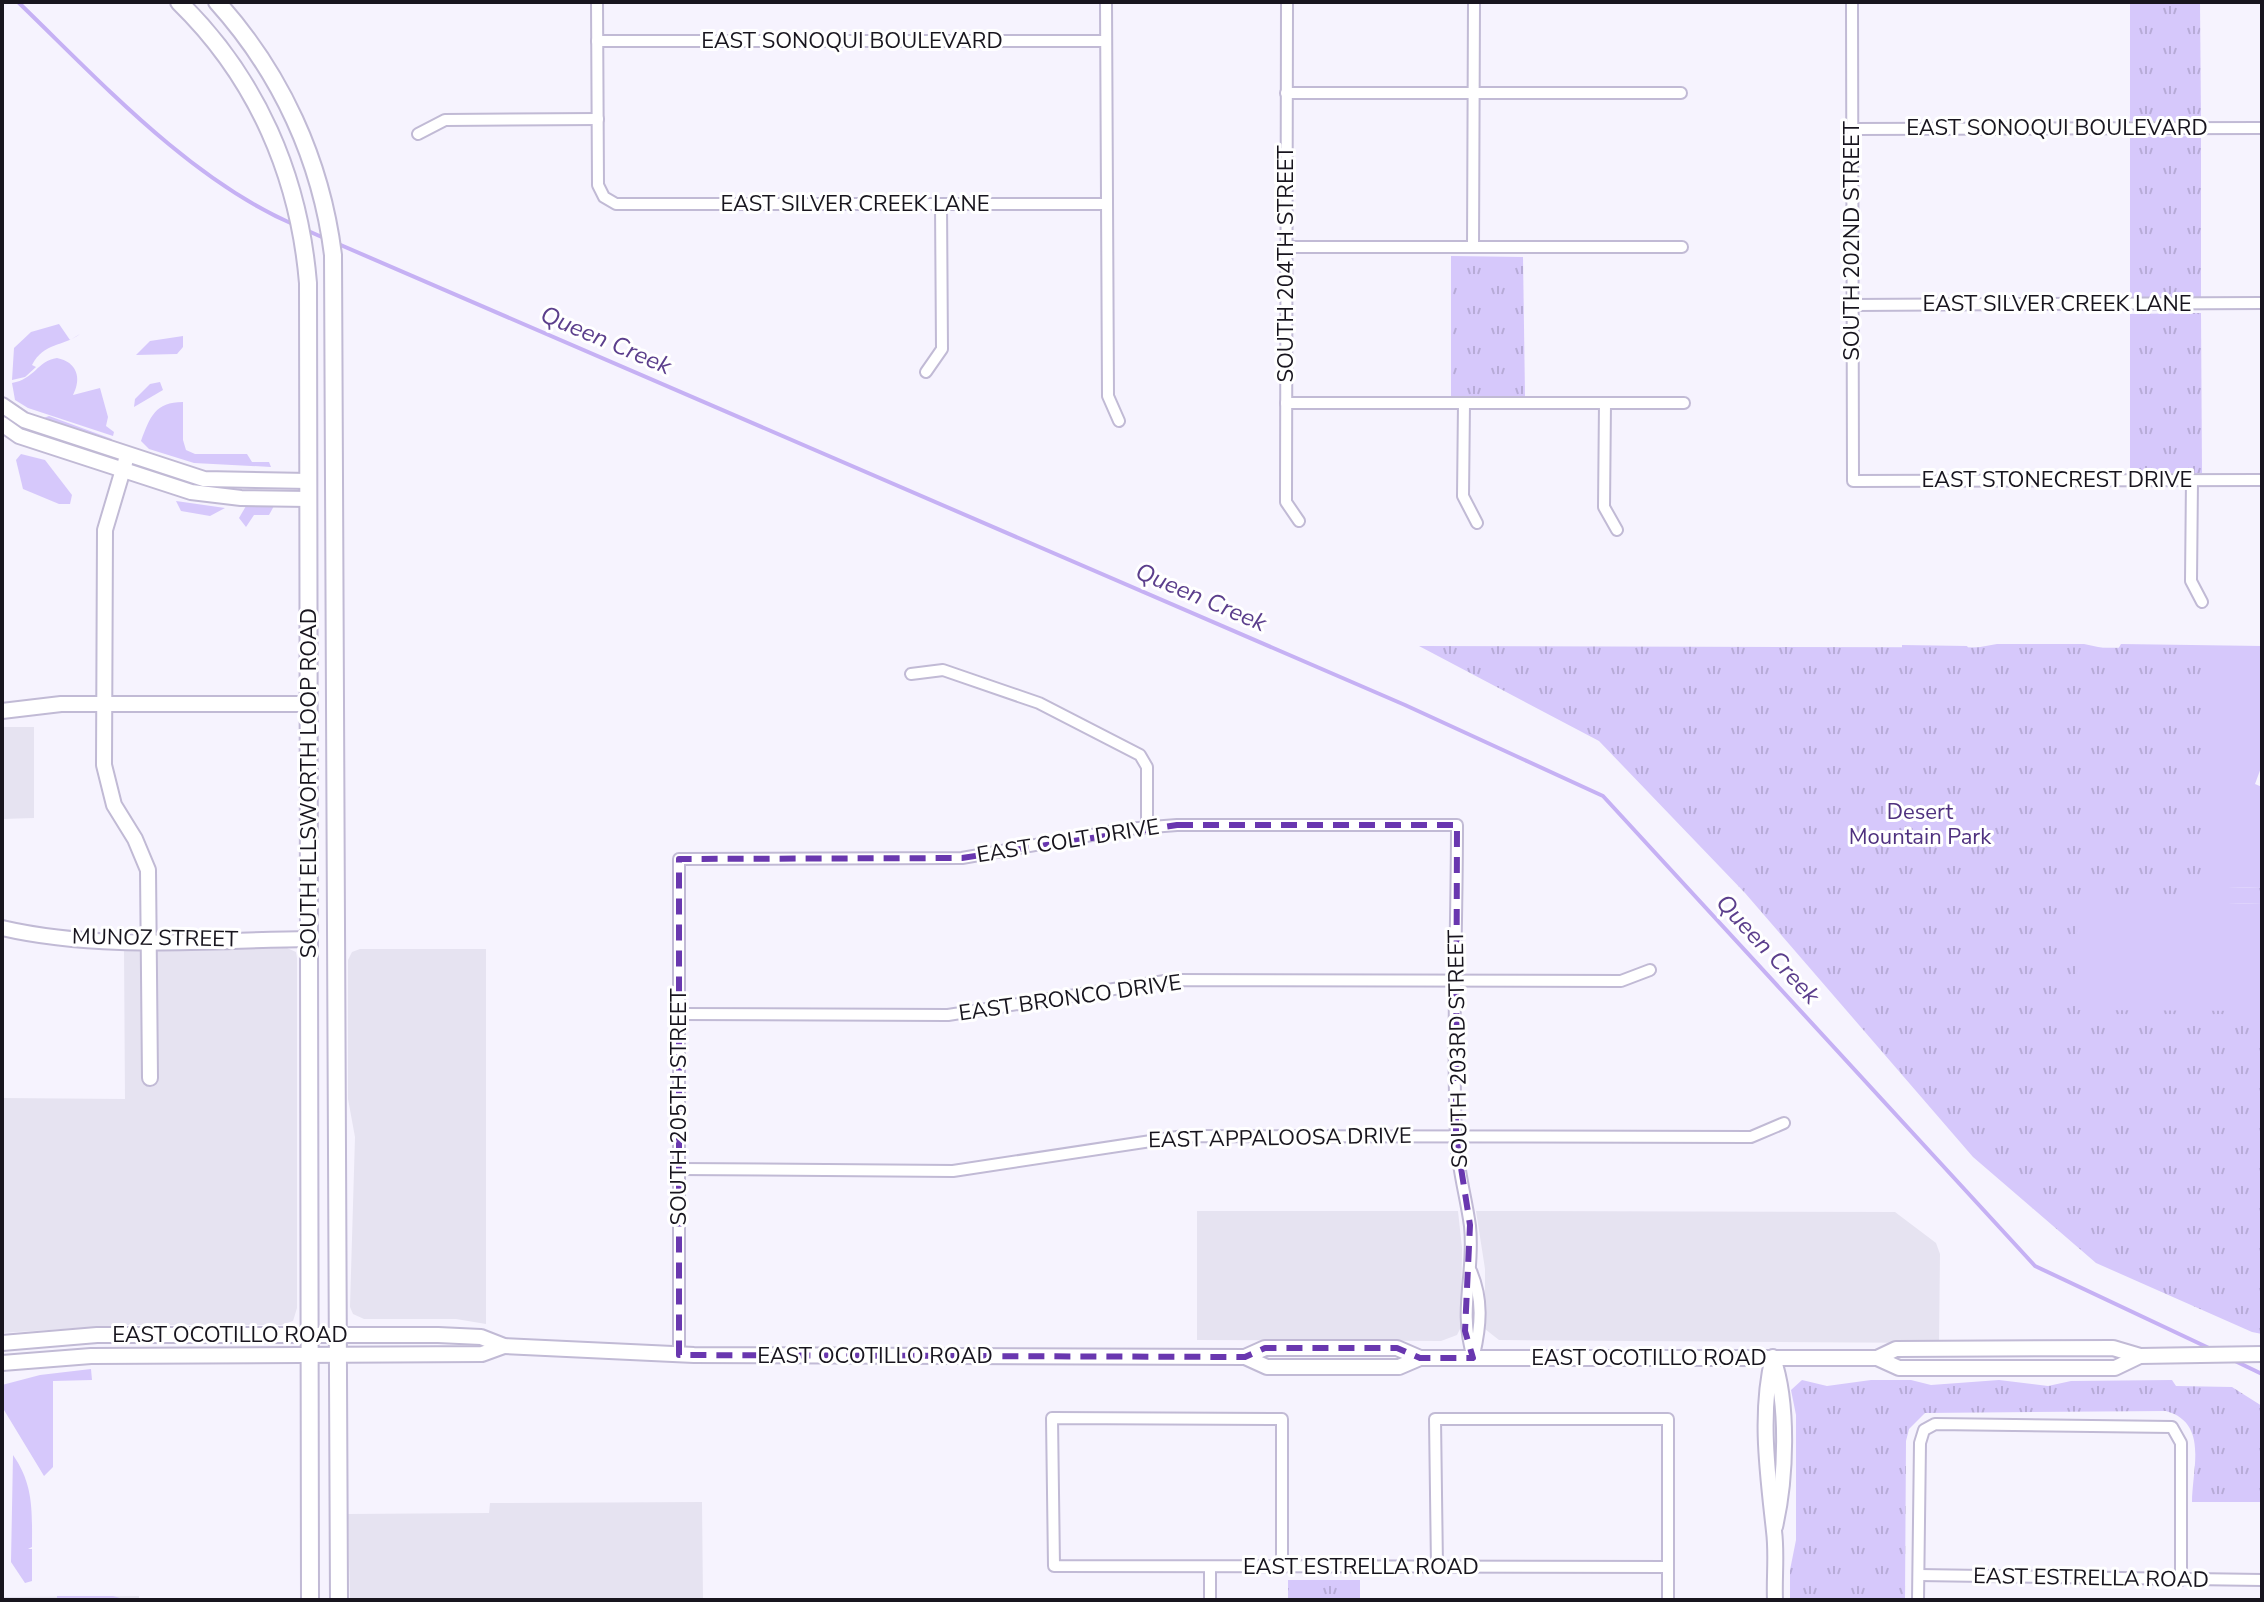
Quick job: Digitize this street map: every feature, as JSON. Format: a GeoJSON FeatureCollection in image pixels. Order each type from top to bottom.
{"type":"FeatureCollection","features":[{"type":"Feature","properties":{"kind":"main road","name":"SOUTH ELLSWORTH LOOP ROAD"},"geometry":{"type":"LineString","coordinates":[[179,2],[234,67],[279,150],[300,222],[309,295],[310,1600]]}},
{"type":"Feature","properties":{"kind":"main road","name":"SOUTH ELLSWORTH LOOP ROAD"},"geometry":{"type":"LineString","coordinates":[[217,2],[248,40],[280,88],[314,169],[331,238],[336,308],[339,1600]]}},
{"type":"Feature","properties":{"kind":"main road"},"geometry":{"type":"LineString","coordinates":[[2,405],[24,420],[205,494],[309,499]]}},
{"type":"Feature","properties":{"kind":"main road"},"geometry":{"type":"LineString","coordinates":[[2,424],[19,436],[124,463],[204,479],[309,481]]}},
{"type":"Feature","properties":{"kind":"main road"},"geometry":{"type":"LineString","coordinates":[[124,463],[104,542],[102,703],[107,785],[148,870],[150,1078]]}},
{"type":"Feature","properties":{"kind":"main road"},"geometry":{"type":"LineString","coordinates":[[2,711],[102,703],[309,704],[337,701]]}},
{"type":"Feature","properties":{"kind":"main road","name":"MUNOZ STREET"},"geometry":{"type":"LineString","coordinates":[[2,928],[70,937],[151,941],[309,939]]}},
{"type":"Feature","properties":{"kind":"main road"},"geometry":{"type":"LineString","coordinates":[[309,939],[337,938]]}},
{"type":"Feature","properties":{"kind":"main road","name":"EAST OCOTILLO ROAD"},"geometry":{"type":"LineString","coordinates":[[2,1343],[97,1335],[337,1335],[481,1337],[504,1346],[679,1355],[1245,1357],[1265,1348],[1397,1348],[1420,1358],[1877,1358],[1896,1349],[2113,1348],[2140,1356],[2262,1354]]}},
{"type":"Feature","properties":{"kind":"main road","name":"EAST OCOTILLO ROAD"},"geometry":{"type":"LineString","coordinates":[[2,1363],[91,1356],[482,1354],[504,1346]]}},
{"type":"Feature","properties":{"kind":"main road"},"geometry":{"type":"LineString","coordinates":[[1773,1357],[1782,1383],[1782,1480],[1774,1532],[1775,1600]]}},
{"type":"Feature","properties":{"kind":"street"},"geometry":{"type":"LineString","coordinates":[[418,134],[445,120],[598,119],[597,2]]}},
{"type":"Feature","properties":{"kind":"street"},"geometry":{"type":"LineString","coordinates":[[1106,2],[1108,396],[1119,421]]}},
{"type":"Feature","properties":{"kind":"street","name":"SOUTH 204TH STREET"},"geometry":{"type":"LineString","coordinates":[[1287,2],[1286,502],[1299,521]]}},
{"type":"Feature","properties":{"kind":"street"},"geometry":{"type":"LineString","coordinates":[[1473,247],[1474,2]]}},
{"type":"Feature","properties":{"kind":"street","name":"SOUTH 202ND STREET"},"geometry":{"type":"LineString","coordinates":[[1852,2],[1853,481]]}},
{"type":"Feature","properties":{"kind":"street","name":"EAST SONOQUI BOULEVARD"},"geometry":{"type":"LineString","coordinates":[[597,41],[1106,41]]}},
{"type":"Feature","properties":{"kind":"street"},"geometry":{"type":"LineString","coordinates":[[1286,93],[1681,93]]}},
{"type":"Feature","properties":{"kind":"street","name":"EAST SILVER CREEK LANE"},"geometry":{"type":"LineString","coordinates":[[598,119],[598,185],[604,197],[616,204],[1107,204]]}},
{"type":"Feature","properties":{"kind":"street","name":"EAST SONOQUI BOULEVARD"},"geometry":{"type":"LineString","coordinates":[[1852,129],[2262,128]]}},
{"type":"Feature","properties":{"kind":"street"},"geometry":{"type":"LineString","coordinates":[[926,372],[942,349],[941,204]]}},
{"type":"Feature","properties":{"kind":"street"},"geometry":{"type":"LineString","coordinates":[[1286,247],[1682,247]]}},
{"type":"Feature","properties":{"kind":"street","name":"EAST SILVER CREEK LANE"},"geometry":{"type":"LineString","coordinates":[[1852,305],[2262,303]]}},
{"type":"Feature","properties":{"kind":"street"},"geometry":{"type":"LineString","coordinates":[[1286,403],[1684,403]]}},
{"type":"Feature","properties":{"kind":"street"},"geometry":{"type":"LineString","coordinates":[[1464,403],[1463,496],[1477,523]]}},
{"type":"Feature","properties":{"kind":"street"},"geometry":{"type":"LineString","coordinates":[[1605,403],[1604,507],[1617,530]]}},
{"type":"Feature","properties":{"kind":"street"},"geometry":{"type":"LineString","coordinates":[[2192,480],[2191,581],[2202,602]]}},
{"type":"Feature","properties":{"kind":"street","name":"EAST STONECREST DRIVE"},"geometry":{"type":"LineString","coordinates":[[1853,481],[2262,480]]}},
{"type":"Feature","properties":{"kind":"street"},"geometry":{"type":"LineString","coordinates":[[911,674],[943,670],[1039,703],[1140,755],[1147,767],[1147,827]]}},
{"type":"Feature","properties":{"kind":"street","name":"EAST COLT DRIVE"},"geometry":{"type":"LineString","coordinates":[[679,859],[962,858],[1147,827],[1457,825]]}},
{"type":"Feature","properties":{"kind":"street","name":"SOUTH 203RD STREET"},"geometry":{"type":"LineString","coordinates":[[1457,825],[1456,1136],[1470,1225],[1471,1271],[1465,1292],[1465,1331],[1473,1358]]}},
{"type":"Feature","properties":{"kind":"street","name":"SOUTH 205TH STREET"},"geometry":{"type":"LineString","coordinates":[[679,859],[679,1355]]}},
{"type":"Feature","properties":{"kind":"street","name":"EAST BRONCO DRIVE"},"geometry":{"type":"LineString","coordinates":[[679,1014],[948,1015],[1171,980],[1621,981],[1650,970]]}},
{"type":"Feature","properties":{"kind":"street","name":"EAST APPALOOSA DRIVE"},"geometry":{"type":"LineString","coordinates":[[679,1169],[953,1171],[1184,1136],[1751,1137],[1784,1123]]}},
{"type":"Feature","properties":{"kind":"street","name":"EAST ESTRELLA ROAD"},"geometry":{"type":"LineString","coordinates":[[1282,1567],[1282,1419],[1052,1418],[1054,1566],[1210,1567],[1282,1567],[1668,1567]]}},
{"type":"Feature","properties":{"kind":"street"},"geometry":{"type":"LineString","coordinates":[[1437,1567],[1435,1419],[1668,1419],[1668,1600]]}},
{"type":"Feature","properties":{"kind":"street"},"geometry":{"type":"LineString","coordinates":[[1918,1600],[1920,1443],[1924,1430],[1935,1424],[2163,1425],[2176,1431],[2181,1443],[2181,1580]]}},
{"type":"Feature","properties":{"kind":"street"},"geometry":{"type":"LineString","coordinates":[[1210,1567],[1210,1600]]}},
{"type":"Feature","properties":{"kind":"street","name":"EAST ESTRELLA ROAD"},"geometry":{"type":"LineString","coordinates":[[1919,1575],[2262,1580]]}},
{"type":"Feature","properties":{"kind":"highlighted area"},"geometry":{"type":"Polygon","coordinates":[[[1177,825],[1457,825],[1456,1136],[1470,1225],[1465,1331],[1473,1358],[1420,1358],[1397,1348],[1265,1348],[1245,1357],[679,1355],[679,859],[962,858],[1177,825]]]}},
{"type":"Feature","properties":{"kind":"shaded area"},"geometry":{"type":"Polygon","coordinates":[[[2,727],[34,727],[34,818],[2,819],[2,727]]]}},
{"type":"Feature","properties":{"kind":"shaded area"},"geometry":{"type":"Polygon","coordinates":[[[287,948],[296,952],[297,958],[297,1308],[293,1321],[281,1325],[125,1325],[2,1333],[2,1098],[125,1099],[124,950],[287,948]]]}},
{"type":"Feature","properties":{"kind":"shaded area"},"geometry":{"type":"Polygon","coordinates":[[[360,949],[486,949],[486,1324],[456,1319],[364,1319],[353,1314],[350,1307],[355,1137],[348,1099],[348,960],[352,952],[360,949]]]}},
{"type":"Feature","properties":{"kind":"shaded area"},"geometry":{"type":"Polygon","coordinates":[[[1197,1211],[1458,1211],[1462,1248],[1461,1327],[1457,1335],[1441,1341],[1197,1340],[1197,1211]]]}},
{"type":"Feature","properties":{"kind":"shaded area"},"geometry":{"type":"Polygon","coordinates":[[[1476,1211],[1895,1212],[1936,1243],[1940,1254],[1939,1343],[1499,1340],[1485,1329],[1485,1269],[1476,1211]]]}},
{"type":"Feature","properties":{"kind":"shaded area"},"geometry":{"type":"Polygon","coordinates":[[[702,1502],[703,1600],[350,1600],[348,1514],[489,1513],[490,1503],[702,1502]]]}},
{"type":"Feature","properties":{"kind":"shaded area"},"geometry":{"type":"Polygon","coordinates":[[[139,1596],[139,1600],[2,1600],[2,1597],[139,1596]]]}},
{"type":"Feature","properties":{"kind":"green space"},"geometry":{"type":"Polygon","coordinates":[[[2130,2],[2200,2],[2201,121],[2130,121],[2130,2]]]}},
{"type":"Feature","properties":{"kind":"green space"},"geometry":{"type":"Polygon","coordinates":[[[2201,136],[2201,297],[2130,297],[2130,137],[2201,136]]]}},
{"type":"Feature","properties":{"kind":"green space"},"geometry":{"type":"Polygon","coordinates":[[[1451,256],[1523,257],[1525,396],[1451,396],[1451,256]]]}},
{"type":"Feature","properties":{"kind":"green space"},"geometry":{"type":"Polygon","coordinates":[[[2201,313],[2202,473],[2130,473],[2130,314],[2201,313]]]}},
{"type":"Feature","properties":{"kind":"green space"},"geometry":{"type":"Polygon","coordinates":[[[59,324],[70,340],[42,352],[32,365],[36,367],[25,377],[12,380],[14,348],[31,332],[59,324]]]}},
{"type":"Feature","properties":{"kind":"green space"},"geometry":{"type":"Polygon","coordinates":[[[183,336],[183,347],[177,354],[136,355],[150,341],[183,336]]]}},
{"type":"Feature","properties":{"kind":"green space"},"geometry":{"type":"Polygon","coordinates":[[[57,358],[69,363],[76,372],[77,383],[73,395],[100,388],[108,417],[106,426],[114,432],[113,436],[28,408],[15,400],[12,383],[26,378],[57,358]]]}},
{"type":"Feature","properties":{"kind":"green space"},"geometry":{"type":"Polygon","coordinates":[[[160,382],[163,390],[134,407],[135,399],[150,384],[160,382]]]}},
{"type":"Feature","properties":{"kind":"green space"},"geometry":{"type":"Polygon","coordinates":[[[183,402],[186,450],[195,454],[247,454],[252,462],[269,462],[271,467],[194,463],[149,449],[141,441],[155,412],[166,405],[183,402]]]}},
{"type":"Feature","properties":{"kind":"green space"},"geometry":{"type":"Polygon","coordinates":[[[2,412],[16,424],[104,452],[104,456],[19,430],[5,420],[2,412]]]}},
{"type":"Feature","properties":{"kind":"green space"},"geometry":{"type":"Polygon","coordinates":[[[49,416],[112,439],[111,443],[41,419],[49,416]]]}},
{"type":"Feature","properties":{"kind":"green space"},"geometry":{"type":"Polygon","coordinates":[[[21,454],[45,460],[72,495],[70,504],[59,504],[23,489],[16,460],[21,454]]]}},
{"type":"Feature","properties":{"kind":"green space"},"geometry":{"type":"Polygon","coordinates":[[[176,501],[225,508],[210,516],[181,511],[176,501]]]}},
{"type":"Feature","properties":{"kind":"green space"},"geometry":{"type":"Polygon","coordinates":[[[246,506],[274,506],[269,515],[254,515],[246,527],[239,518],[246,506]]]}},
{"type":"Feature","properties":{"kind":"green space"},"geometry":{"type":"Polygon","coordinates":[[[1997,644],[2084,644],[2117,651],[2121,644],[2262,646],[2262,765],[2255,784],[2262,787],[2262,888],[2229,887],[2228,903],[2262,904],[2262,1019],[2065,1016],[1902,712],[1902,645],[1967,646],[1969,649],[1997,644]]]}},
{"type":"Feature","properties":{"kind":"green space","name":"Desert Mountain Park"},"geometry":{"type":"Polygon","coordinates":[[[1419,646],[2207,648],[2206,906],[2077,906],[2077,1010],[2262,1011],[2262,1334],[2096,1263],[1973,1157],[1745,893],[1599,741],[1419,646]]]}},
{"type":"Feature","properties":{"kind":"green space"},"geometry":{"type":"Polygon","coordinates":[[[2228,887],[2262,888],[2262,904],[2228,903],[2228,887]]]}},
{"type":"Feature","properties":{"kind":"green space"},"geometry":{"type":"Polygon","coordinates":[[[91,1369],[92,1380],[53,1381],[53,1467],[44,1476],[4,1410],[2,1385],[40,1375],[91,1369]]]}},
{"type":"Feature","properties":{"kind":"green space"},"geometry":{"type":"Polygon","coordinates":[[[1802,1380],[1827,1386],[1871,1380],[1911,1380],[1931,1385],[1999,1380],[2048,1386],[2071,1381],[2172,1380],[2176,1386],[2232,1387],[2262,1406],[2262,1502],[2192,1502],[2193,1436],[2179,1417],[2166,1411],[1925,1413],[1909,1429],[1906,1441],[1905,1600],[1790,1600],[1790,1570],[1796,1540],[1796,1415],[1791,1390],[1802,1380]]]}},
{"type":"Feature","properties":{"kind":"green space"},"geometry":{"type":"Polygon","coordinates":[[[13,1455],[25,1477],[32,1510],[32,1547],[28,1549],[32,1549],[32,1581],[25,1583],[11,1562],[13,1455]]]}},
{"type":"Feature","properties":{"kind":"green space"},"geometry":{"type":"Polygon","coordinates":[[[1288,1580],[1360,1580],[1360,1600],[1288,1600],[1288,1580]]]}},
{"type":"Feature","properties":{"kind":"green space"},"geometry":{"type":"Polygon","coordinates":[[[57,1596],[113,1596],[127,1600],[57,1600],[57,1596]]]}},
{"type":"Feature","properties":{"kind":"waterway","name":"Queen Creek"},"geometry":{"type":"LineString","coordinates":[[18,2],[114,95],[183,155],[256,206],[295,225]]}},
{"type":"Feature","properties":{"kind":"waterway","name":"Queen Creek"},"geometry":{"type":"LineString","coordinates":[[306,230],[324,238]]}},
{"type":"Feature","properties":{"kind":"waterway","name":"Queen Creek"},"geometry":{"type":"LineString","coordinates":[[336,243],[1405,705],[1603,796],[2035,1266],[2211,1349]]}},
{"type":"Feature","properties":{"kind":"waterway","name":"Queen Creek"},"geometry":{"type":"LineString","coordinates":[[2233,1360],[2262,1374]]}}]}
